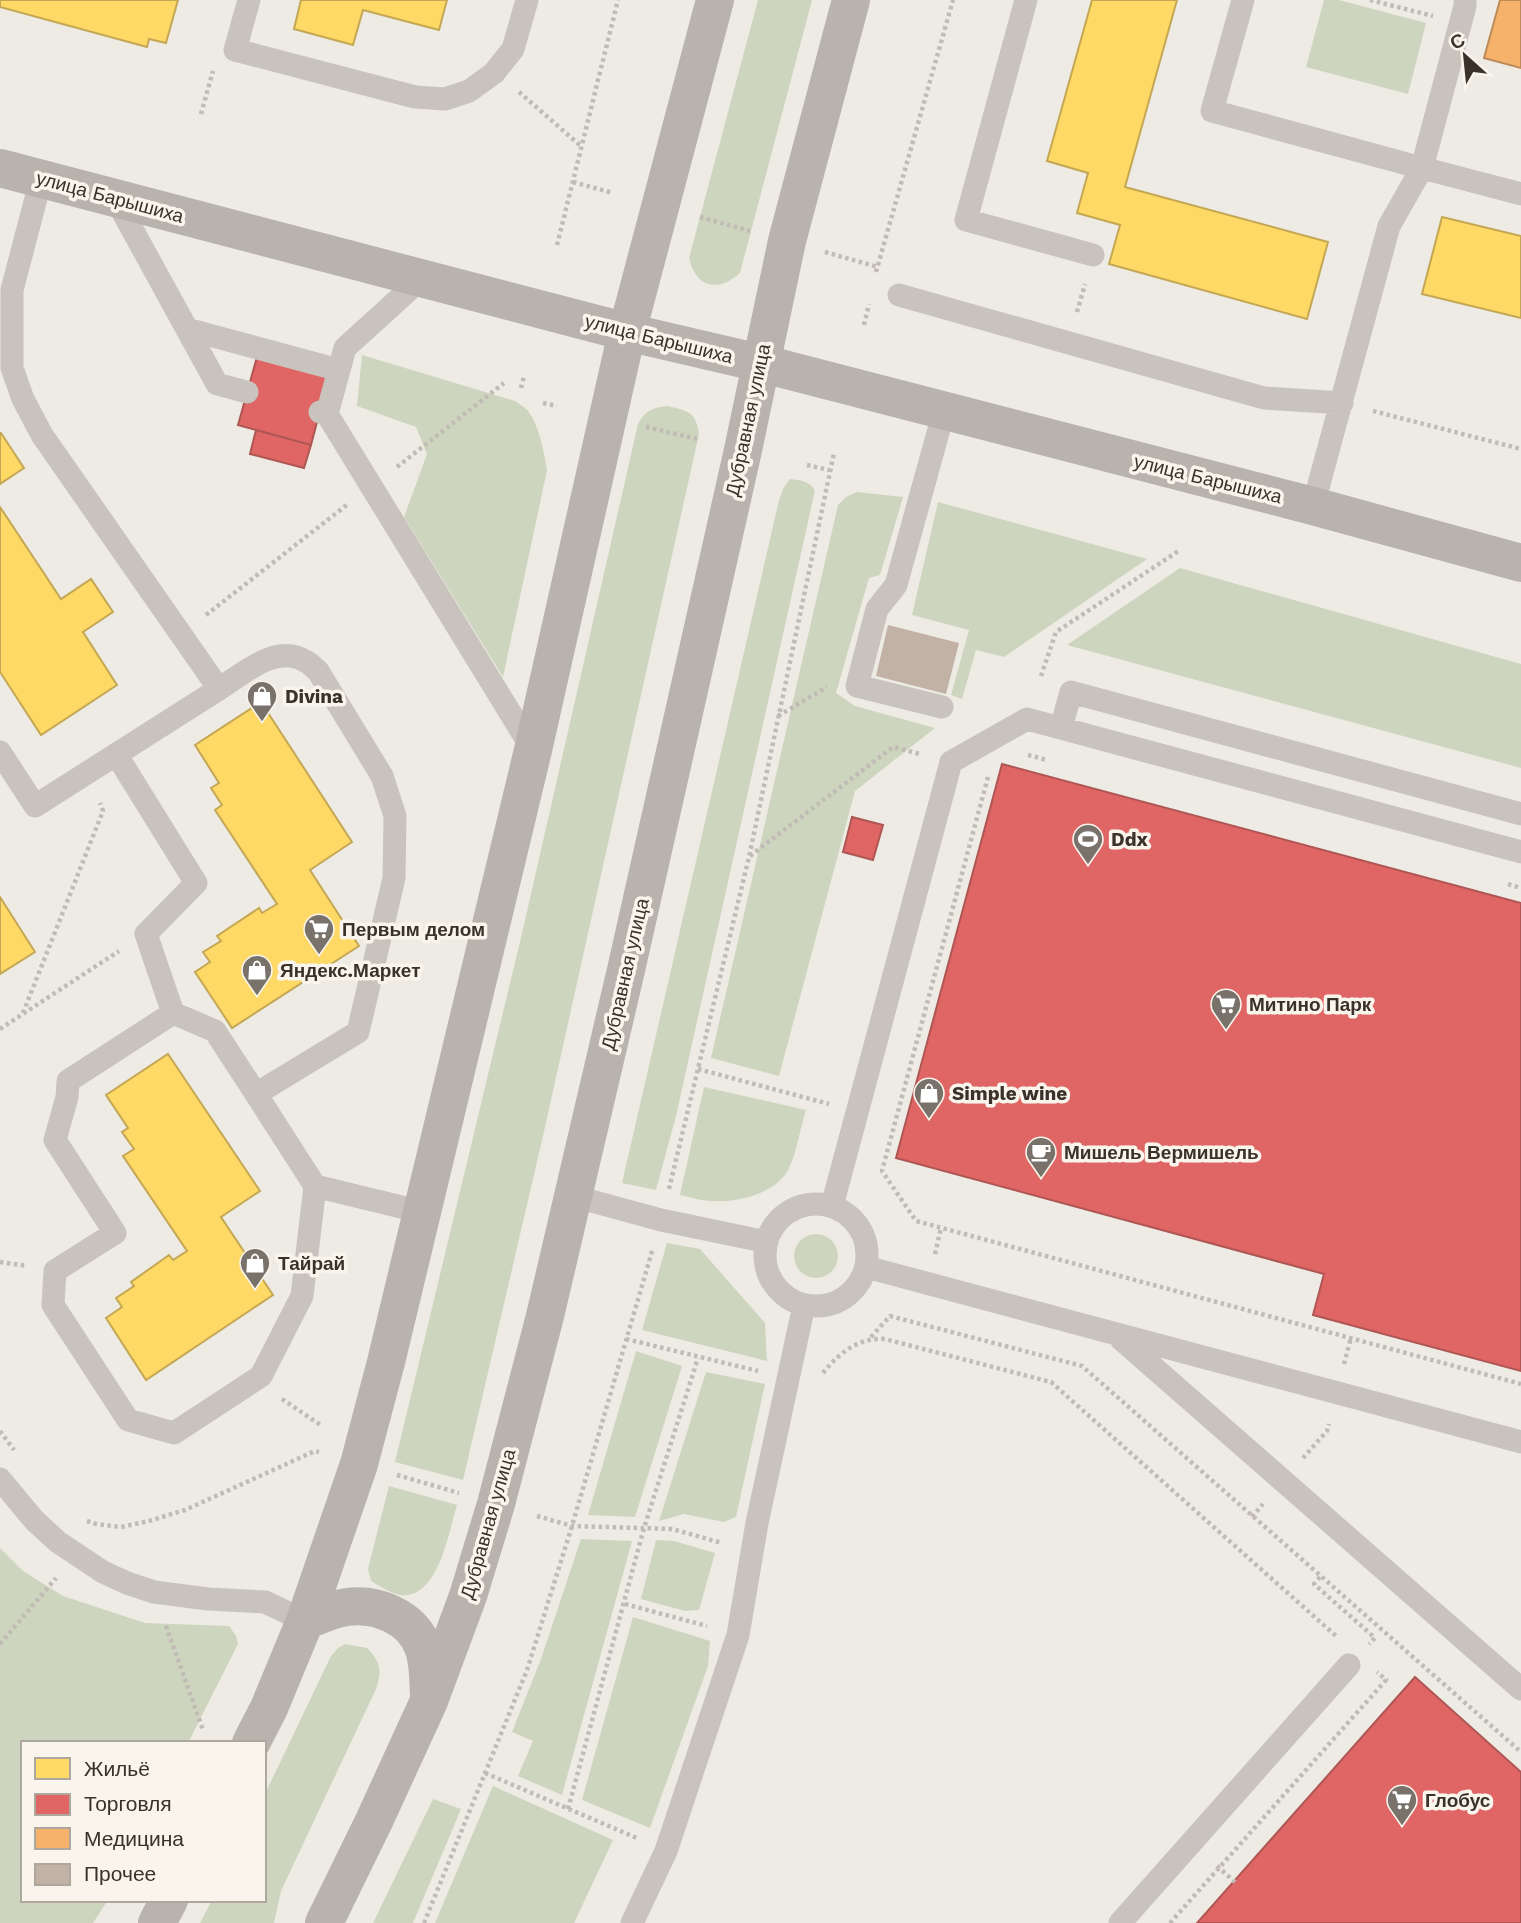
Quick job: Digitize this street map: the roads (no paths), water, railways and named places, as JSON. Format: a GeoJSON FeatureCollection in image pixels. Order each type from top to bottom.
{"type":"FeatureCollection","features":[{"type":"Feature","properties":{"kind":"main road"},"geometry":{"type":"LineString","coordinates":[[252,1741],[269,1708],[305,1620],[359,1464],[533,750],[627,332],[715,0]]}},
{"type":"Feature","properties":{"kind":"main road","name":"Дубравная улица"},"geometry":{"type":"LineString","coordinates":[[324,1923],[429,1701],[468,1596],[496,1504],[545,1316],[663,807],[787,241],[851,0]]}},
{"type":"Feature","properties":{"kind":"main road","name":"улица Барышиха"},"geometry":{"type":"LineString","coordinates":[[0,168],[627,332],[760,363],[1313,506],[1521,563]]}},
{"type":"Feature","properties":{"kind":"main road"},"geometry":{"type":"LineString","coordinates":[[305,1620],[350,1606],[378,1609],[403,1620],[413,1628],[423,1647],[428,1667],[429,1701]]}},
{"type":"Feature","properties":{"kind":"main road"},"geometry":{"type":"LineString","coordinates":[[156,1923],[168,1902]]}},
{"type":"Feature","properties":{"kind":"lane"},"geometry":{"type":"LineString","coordinates":[[249,0],[234,50],[415,97],[445,99],[469,91],[494,73],[513,49],[527,0]]}},
{"type":"Feature","properties":{"kind":"lane"},"geometry":{"type":"LineString","coordinates":[[1027,0],[965,220],[1093,255]]}},
{"type":"Feature","properties":{"kind":"lane"},"geometry":{"type":"LineString","coordinates":[[1243,0],[1212,111],[1521,194]]}},
{"type":"Feature","properties":{"kind":"lane"},"geometry":{"type":"LineString","coordinates":[[1313,506],[1389,226],[1422,168],[1465,0]]}},
{"type":"Feature","properties":{"kind":"lane"},"geometry":{"type":"LineString","coordinates":[[41,179],[12,290],[12,368],[23,399],[42,435],[219,689]]}},
{"type":"Feature","properties":{"kind":"lane"},"geometry":{"type":"LineString","coordinates":[[115,198],[217,384],[247,392]]}},
{"type":"Feature","properties":{"kind":"lane"},"geometry":{"type":"LineString","coordinates":[[422,278],[345,348],[324,413],[372,486],[533,750]]}},
{"type":"Feature","properties":{"kind":"lane"},"geometry":{"type":"LineString","coordinates":[[899,295],[1264,398],[1342,403]]}},
{"type":"Feature","properties":{"kind":"lane"},"geometry":{"type":"LineString","coordinates":[[187,329],[339,370]]}},
{"type":"Feature","properties":{"kind":"lane"},"geometry":{"type":"LineString","coordinates":[[942,707],[857,686],[877,609],[895,585],[944,411]]}},
{"type":"Feature","properties":{"kind":"lane"},"geometry":{"type":"LineString","coordinates":[[0,752],[35,806],[265,659],[285,655],[303,659],[318,671],[382,776],[395,816],[394,878],[358,1032],[257,1094]]}},
{"type":"Feature","properties":{"kind":"lane"},"geometry":{"type":"LineString","coordinates":[[1061,728],[1071,692],[1521,814]]}},
{"type":"Feature","properties":{"kind":"lane"},"geometry":{"type":"LineString","coordinates":[[832,1206],[951,762],[1027,719],[1521,852]]}},
{"type":"Feature","properties":{"kind":"lane"},"geometry":{"type":"LineString","coordinates":[[116,754],[196,883],[146,934],[173,1013],[215,1031],[315,1186],[302,1296],[261,1376],[174,1433],[128,1420],[53,1304],[55,1271],[115,1233],[55,1140],[67,1097],[68,1081],[173,1013]]}},
{"type":"Feature","properties":{"kind":"lane"},"geometry":{"type":"LineString","coordinates":[[315,1186],[422,1212]]}},
{"type":"Feature","properties":{"kind":"lane"},"geometry":{"type":"LineString","coordinates":[[573,1196],[662,1220],[766,1242]]}},
{"type":"Feature","properties":{"kind":"lane"},"geometry":{"type":"LineString","coordinates":[[805,1205],[832,1206],[854,1220],[861,1230],[868,1255],[866,1268],[854,1291],[843,1299],[817,1307],[804,1305],[780,1292],[772,1281],[765,1256],[766,1242],[780,1219],[792,1210],[805,1205]]}},
{"type":"Feature","properties":{"kind":"lane"},"geometry":{"type":"LineString","coordinates":[[866,1268],[1521,1442]]}},
{"type":"Feature","properties":{"kind":"lane"},"geometry":{"type":"LineString","coordinates":[[632,1923],[666,1851],[738,1635],[752,1551],[804,1305]]}},
{"type":"Feature","properties":{"kind":"lane"},"geometry":{"type":"LineString","coordinates":[[1116,1335],[1521,1689]]}},
{"type":"Feature","properties":{"kind":"lane"},"geometry":{"type":"LineString","coordinates":[[0,1479],[35,1521],[58,1542],[103,1572],[153,1592],[265,1602],[305,1620]]}},
{"type":"Feature","properties":{"kind":"lane"},"geometry":{"type":"LineString","coordinates":[[1120,1923],[1358,1665]]}},
{"type":"Feature","properties":{"kind":"place","name":"Divina"},"geometry":{"type":"Point","coordinates":[262,723]}},
{"type":"Feature","properties":{"kind":"place","name":"Ddx"},"geometry":{"type":"Point","coordinates":[1088,866]}},
{"type":"Feature","properties":{"kind":"place","name":"Первым делом"},"geometry":{"type":"Point","coordinates":[319,956]}},
{"type":"Feature","properties":{"kind":"place","name":"Яндекс.Маркет"},"geometry":{"type":"Point","coordinates":[257,997]}},
{"type":"Feature","properties":{"kind":"place","name":"Митино Парк"},"geometry":{"type":"Point","coordinates":[1226,1031]}},
{"type":"Feature","properties":{"kind":"place","name":"Simple wine"},"geometry":{"type":"Point","coordinates":[929,1120]}},
{"type":"Feature","properties":{"kind":"place","name":"Мишель Вермишель"},"geometry":{"type":"Point","coordinates":[1041,1179]}},
{"type":"Feature","properties":{"kind":"place","name":"Тайрай"},"geometry":{"type":"Point","coordinates":[255,1290]}},
{"type":"Feature","properties":{"kind":"place","name":"Глобус"},"geometry":{"type":"Point","coordinates":[1402,1827]}}]}
